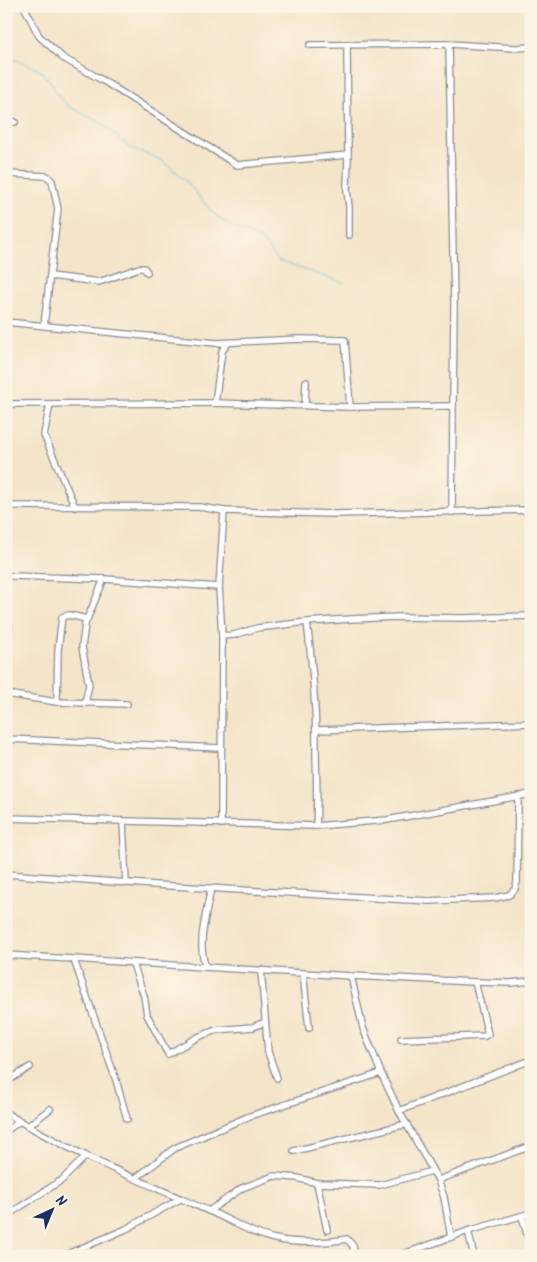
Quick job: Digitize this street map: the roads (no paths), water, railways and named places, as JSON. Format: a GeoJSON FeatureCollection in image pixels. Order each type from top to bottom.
{"type":"FeatureCollection","features":[{"type":"Feature","properties":{"kind":"street"},"geometry":{"type":"LineString","coordinates":[[24,6],[39,36],[63,58],[102,80],[237,165],[348,155]]}},
{"type":"Feature","properties":{"kind":"street"},"geometry":{"type":"LineString","coordinates":[[449,44],[454,305],[452,512]]}},
{"type":"Feature","properties":{"kind":"street"},"geometry":{"type":"LineString","coordinates":[[310,45],[449,44],[516,48],[531,47]]}},
{"type":"Feature","properties":{"kind":"street"},"geometry":{"type":"LineString","coordinates":[[347,45],[347,190],[349,235]]}},
{"type":"Feature","properties":{"kind":"street"},"geometry":{"type":"LineString","coordinates":[[6,121],[15,122]]}},
{"type":"Feature","properties":{"kind":"street"},"geometry":{"type":"LineString","coordinates":[[6,174],[47,176],[52,181],[58,209],[44,326]]}},
{"type":"Feature","properties":{"kind":"street"},"geometry":{"type":"LineString","coordinates":[[50,276],[99,282],[139,268],[144,268],[148,272]]}},
{"type":"Feature","properties":{"kind":"street"},"geometry":{"type":"LineString","coordinates":[[6,322],[216,343],[300,339],[345,340],[350,407]]}},
{"type":"Feature","properties":{"kind":"street"},"geometry":{"type":"LineString","coordinates":[[215,403],[222,351],[228,342]]}},
{"type":"Feature","properties":{"kind":"street"},"geometry":{"type":"LineString","coordinates":[[216,343],[222,351]]}},
{"type":"Feature","properties":{"kind":"street"},"geometry":{"type":"LineString","coordinates":[[305,406],[306,382]]}},
{"type":"Feature","properties":{"kind":"street"},"geometry":{"type":"LineString","coordinates":[[6,404],[215,403],[350,407],[453,406]]}},
{"type":"Feature","properties":{"kind":"street"},"geometry":{"type":"LineString","coordinates":[[50,404],[44,435],[75,507]]}},
{"type":"Feature","properties":{"kind":"street"},"geometry":{"type":"LineString","coordinates":[[6,506],[200,507],[224,511],[335,514],[531,510]]}},
{"type":"Feature","properties":{"kind":"street"},"geometry":{"type":"LineString","coordinates":[[221,824],[222,636],[219,587],[224,511]]}},
{"type":"Feature","properties":{"kind":"street"},"geometry":{"type":"LineString","coordinates":[[6,574],[11,576],[104,579],[219,587]]}},
{"type":"Feature","properties":{"kind":"street"},"geometry":{"type":"LineString","coordinates":[[85,703],[89,685],[82,647],[86,619],[104,579]]}},
{"type":"Feature","properties":{"kind":"street"},"geometry":{"type":"LineString","coordinates":[[57,702],[58,650],[62,617],[69,615],[86,619]]}},
{"type":"Feature","properties":{"kind":"street"},"geometry":{"type":"LineString","coordinates":[[222,636],[234,636],[257,628],[307,622],[399,616],[462,618],[531,616]]}},
{"type":"Feature","properties":{"kind":"street"},"geometry":{"type":"LineString","coordinates":[[307,622],[314,675],[317,730],[318,793],[316,826]]}},
{"type":"Feature","properties":{"kind":"street"},"geometry":{"type":"LineString","coordinates":[[6,664],[9,625]]}},
{"type":"Feature","properties":{"kind":"street"},"geometry":{"type":"LineString","coordinates":[[6,694],[57,702],[127,704]]}},
{"type":"Feature","properties":{"kind":"street"},"geometry":{"type":"LineString","coordinates":[[317,730],[531,723]]}},
{"type":"Feature","properties":{"kind":"street"},"geometry":{"type":"LineString","coordinates":[[6,739],[221,748]]}},
{"type":"Feature","properties":{"kind":"street"},"geometry":{"type":"LineString","coordinates":[[6,818],[316,826],[387,820],[531,794]]}},
{"type":"Feature","properties":{"kind":"street"},"geometry":{"type":"LineString","coordinates":[[6,874],[429,901],[494,898],[509,895],[515,889],[517,882],[518,796]]}},
{"type":"Feature","properties":{"kind":"street"},"geometry":{"type":"LineString","coordinates":[[124,822],[126,883]]}},
{"type":"Feature","properties":{"kind":"street"},"geometry":{"type":"LineString","coordinates":[[206,968],[203,961],[203,938],[211,888]]}},
{"type":"Feature","properties":{"kind":"street"},"geometry":{"type":"LineString","coordinates":[[6,955],[351,976],[475,982],[531,981]]}},
{"type":"Feature","properties":{"kind":"street"},"geometry":{"type":"LineString","coordinates":[[74,960],[116,1080],[127,1120]]}},
{"type":"Feature","properties":{"kind":"street"},"geometry":{"type":"LineString","coordinates":[[192,967],[203,961]]}},
{"type":"Feature","properties":{"kind":"street"},"geometry":{"type":"LineString","coordinates":[[133,964],[144,996],[147,1015],[168,1054],[198,1037],[216,1030],[252,1027],[265,1022]]}},
{"type":"Feature","properties":{"kind":"street"},"geometry":{"type":"LineString","coordinates":[[261,970],[268,1052],[277,1078]]}},
{"type":"Feature","properties":{"kind":"street"},"geometry":{"type":"LineString","coordinates":[[303,973],[309,1028]]}},
{"type":"Feature","properties":{"kind":"street"},"geometry":{"type":"LineString","coordinates":[[351,976],[363,1028],[381,1073],[399,1111],[438,1180],[444,1197],[451,1238]]}},
{"type":"Feature","properties":{"kind":"street"},"geometry":{"type":"LineString","coordinates":[[401,1039],[485,1036],[488,1034],[475,982]]}},
{"type":"Feature","properties":{"kind":"street"},"geometry":{"type":"LineString","coordinates":[[399,1111],[531,1060]]}},
{"type":"Feature","properties":{"kind":"street"},"geometry":{"type":"LineString","coordinates":[[6,1082],[30,1067]]}},
{"type":"Feature","properties":{"kind":"street"},"geometry":{"type":"LineString","coordinates":[[136,1178],[175,1148],[250,1116],[381,1073]]}},
{"type":"Feature","properties":{"kind":"street"},"geometry":{"type":"LineString","coordinates":[[28,1126],[50,1109]]}},
{"type":"Feature","properties":{"kind":"street"},"geometry":{"type":"LineString","coordinates":[[6,1113],[86,1156],[256,1234],[274,1239],[307,1243],[347,1239],[353,1246],[355,1256]]}},
{"type":"Feature","properties":{"kind":"street"},"geometry":{"type":"LineString","coordinates":[[6,1131],[20,1122]]}},
{"type":"Feature","properties":{"kind":"street"},"geometry":{"type":"LineString","coordinates":[[294,1152],[407,1124]]}},
{"type":"Feature","properties":{"kind":"street"},"geometry":{"type":"LineString","coordinates":[[438,1180],[531,1146]]}},
{"type":"Feature","properties":{"kind":"street"},"geometry":{"type":"LineString","coordinates":[[6,1216],[62,1180],[86,1156]]}},
{"type":"Feature","properties":{"kind":"street"},"geometry":{"type":"LineString","coordinates":[[209,1211],[242,1188],[274,1176],[297,1178],[317,1183],[380,1185],[432,1171]]}},
{"type":"Feature","properties":{"kind":"street"},"geometry":{"type":"LineString","coordinates":[[317,1183],[328,1230]]}},
{"type":"Feature","properties":{"kind":"street"},"geometry":{"type":"LineString","coordinates":[[64,1256],[75,1253],[126,1229],[180,1199]]}},
{"type":"Feature","properties":{"kind":"street"},"geometry":{"type":"LineString","coordinates":[[398,1256],[451,1238],[468,1230],[531,1213]]}},
{"type":"Feature","properties":{"kind":"street"},"geometry":{"type":"LineString","coordinates":[[522,1216],[531,1249]]}},
{"type":"Feature","properties":{"kind":"street"},"geometry":{"type":"LineString","coordinates":[[468,1230],[474,1256]]}},
{"type":"Feature","properties":{"kind":"street"},"geometry":{"type":"LineString","coordinates":[[417,1249],[419,1256]]}},
{"type":"Feature","properties":{"kind":"waterway"},"geometry":{"type":"LineString","coordinates":[[6,55],[41,71],[51,82],[56,93],[68,106],[101,123],[129,147],[161,160],[185,180],[212,212],[231,227],[260,238],[278,261],[344,283]]}}]}
